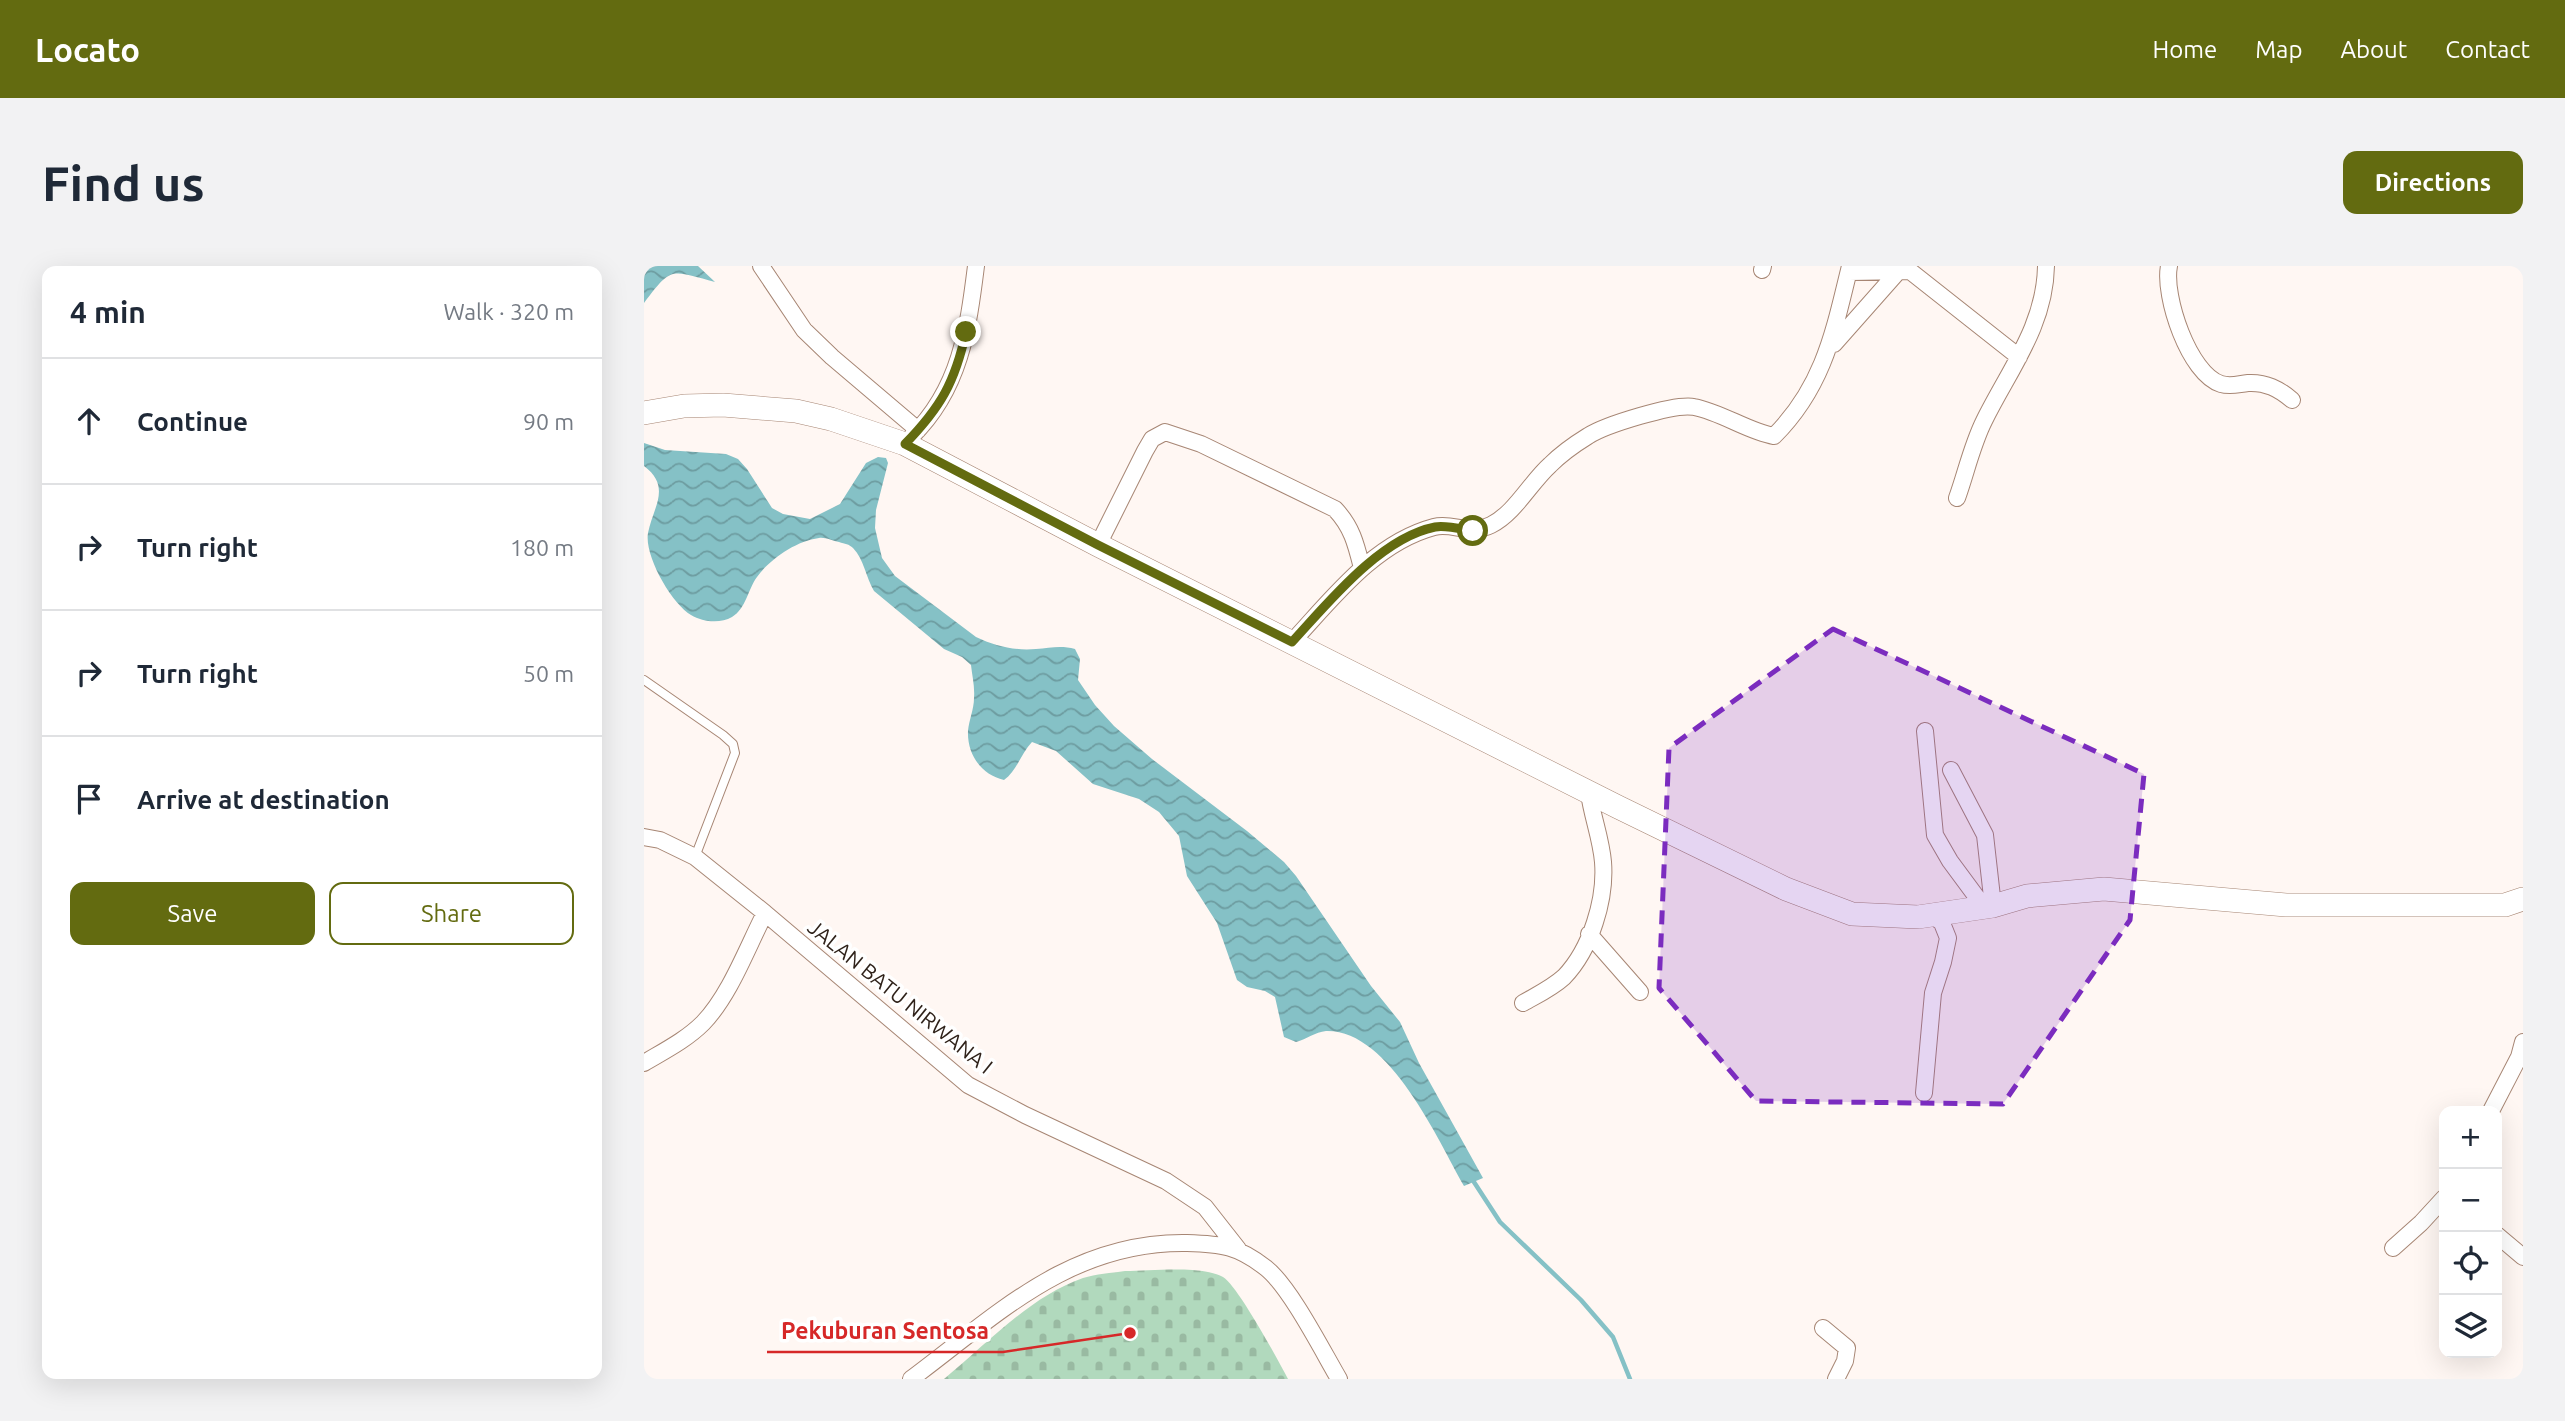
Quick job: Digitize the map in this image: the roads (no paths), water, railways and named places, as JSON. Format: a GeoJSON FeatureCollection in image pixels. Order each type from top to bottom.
{"type":"FeatureCollection","features":[{"type":"Feature","properties":{"kind":"street"},"geometry":{"type":"LineString","coordinates":[[761,266],[804,330],[911,437],[1098,545],[1589,793],[1786,889],[1852,914],[1918,917],[1989,907],[2027,896],[2104,889],[2286,905],[2505,905],[2523,899]]}},
{"type":"Feature","properties":{"kind":"street"},"geometry":{"type":"LineString","coordinates":[[911,437],[950,386],[966,332],[976,266]]}},
{"type":"Feature","properties":{"kind":"street"},"geometry":{"type":"LineString","coordinates":[[1956,498],[1982,423],[2036,323],[2046,266]]}},
{"type":"Feature","properties":{"kind":"street"},"geometry":{"type":"LineString","coordinates":[[2169,266],[2169,292],[2182,335],[2208,376],[2227,385],[2266,384],[2292,400]]}},
{"type":"Feature","properties":{"kind":"street"},"geometry":{"type":"LineString","coordinates":[[1292,642],[1362,568],[1413,534],[1437,526],[1473,531],[1492,524],[1514,505],[1550,464],[1590,434],[1666,409],[1693,407],[1774,436],[1810,391],[1835,333],[1849,269],[1901,268],[1914,273],[2019,357]]}},
{"type":"Feature","properties":{"kind":"street"},"geometry":{"type":"LineString","coordinates":[[1826,354],[1901,268]]}},
{"type":"Feature","properties":{"kind":"street"},"geometry":{"type":"LineString","coordinates":[[644,413],[684,406],[723,405],[796,411],[911,437]]}},
{"type":"Feature","properties":{"kind":"street"},"geometry":{"type":"LineString","coordinates":[[1098,545],[1152,439],[1165,432],[1201,444],[1335,509],[1347,522],[1355,538],[1362,568]]}},
{"type":"Feature","properties":{"kind":"street"},"geometry":{"type":"LineString","coordinates":[[1924,731],[1935,835],[1950,861],[1989,907]]}},
{"type":"Feature","properties":{"kind":"street"},"geometry":{"type":"LineString","coordinates":[[1951,770],[1985,835],[1989,907]]}},
{"type":"Feature","properties":{"kind":"street"},"geometry":{"type":"LineString","coordinates":[[1523,1003],[1563,978],[1589,934],[1603,888],[1603,862],[1589,793]]}},
{"type":"Feature","properties":{"kind":"street","name":"JALAN BATU NIRWANA I"},"geometry":{"type":"LineString","coordinates":[[644,837],[660,841],[695,858],[765,913],[968,1085],[1176,1187],[1205,1207],[1238,1249]]}},
{"type":"Feature","properties":{"kind":"street"},"geometry":{"type":"LineString","coordinates":[[644,1063],[704,1022],[719,1003],[765,913]]}},
{"type":"Feature","properties":{"kind":"street"},"geometry":{"type":"LineString","coordinates":[[1924,1093],[1933,993],[1948,938],[1942,923],[1933,915]]}},
{"type":"Feature","properties":{"kind":"street"},"geometry":{"type":"LineString","coordinates":[[1589,934],[1640,992]]}},
{"type":"Feature","properties":{"kind":"street"},"geometry":{"type":"LineString","coordinates":[[2494,1106],[2519,1057],[2523,1042]]}},
{"type":"Feature","properties":{"kind":"street"},"geometry":{"type":"LineString","coordinates":[[2393,1248],[2439,1203]]}},
{"type":"Feature","properties":{"kind":"street"},"geometry":{"type":"LineString","coordinates":[[2502,1239],[2523,1257]]}},
{"type":"Feature","properties":{"kind":"street"},"geometry":{"type":"LineString","coordinates":[[911,1379],[1018,1298],[1066,1269],[1115,1250],[1142,1244],[1221,1244],[1238,1249],[1277,1279],[1339,1379]]}},
{"type":"Feature","properties":{"kind":"street"},"geometry":{"type":"LineString","coordinates":[[1823,1328],[1847,1348],[1847,1356],[1836,1379]]}},
{"type":"Feature","properties":{"kind":"lane"},"geometry":{"type":"LineString","coordinates":[[644,680],[733,744],[735,753],[695,858]]}},
{"type":"Feature","properties":{"kind":"water"},"geometry":{"type":"Polygon","coordinates":[[[644,266],[698,266],[715,282],[673,274],[661,282],[644,303],[644,266]]]}},
{"type":"Feature","properties":{"kind":"water"},"geometry":{"type":"Polygon","coordinates":[[[644,443],[665,450],[726,454],[738,459],[772,508],[783,514],[810,519],[840,504],[866,463],[878,457],[886,458],[888,463],[876,510],[875,528],[882,558],[895,576],[983,640],[1020,649],[1075,649],[1080,659],[1078,680],[1114,726],[1284,862],[1371,986],[1400,1022],[1419,1063],[1483,1178],[1464,1186],[1409,1090],[1370,1048],[1349,1035],[1326,1031],[1296,1042],[1284,1037],[1275,997],[1265,991],[1247,987],[1237,980],[1217,923],[1187,876],[1179,836],[1159,812],[1139,799],[1093,784],[1056,751],[1032,742],[1004,780],[983,769],[973,756],[968,740],[974,694],[971,665],[962,657],[944,649],[874,591],[857,552],[851,547],[821,538],[793,547],[762,570],[741,609],[727,619],[706,621],[684,609],[668,590],[650,554],[648,533],[659,490],[652,474],[644,466],[644,443]]]}},
{"type":"Feature","properties":{"kind":"waterway"},"geometry":{"type":"LineString","coordinates":[[1472,1179],[1500,1222],[1581,1300],[1613,1337],[1630,1379]]}},
{"type":"Feature","properties":{"kind":"place","name":"Pekuburan Sentosa"},"geometry":{"type":"Point","coordinates":[1130,1333]}}]}
